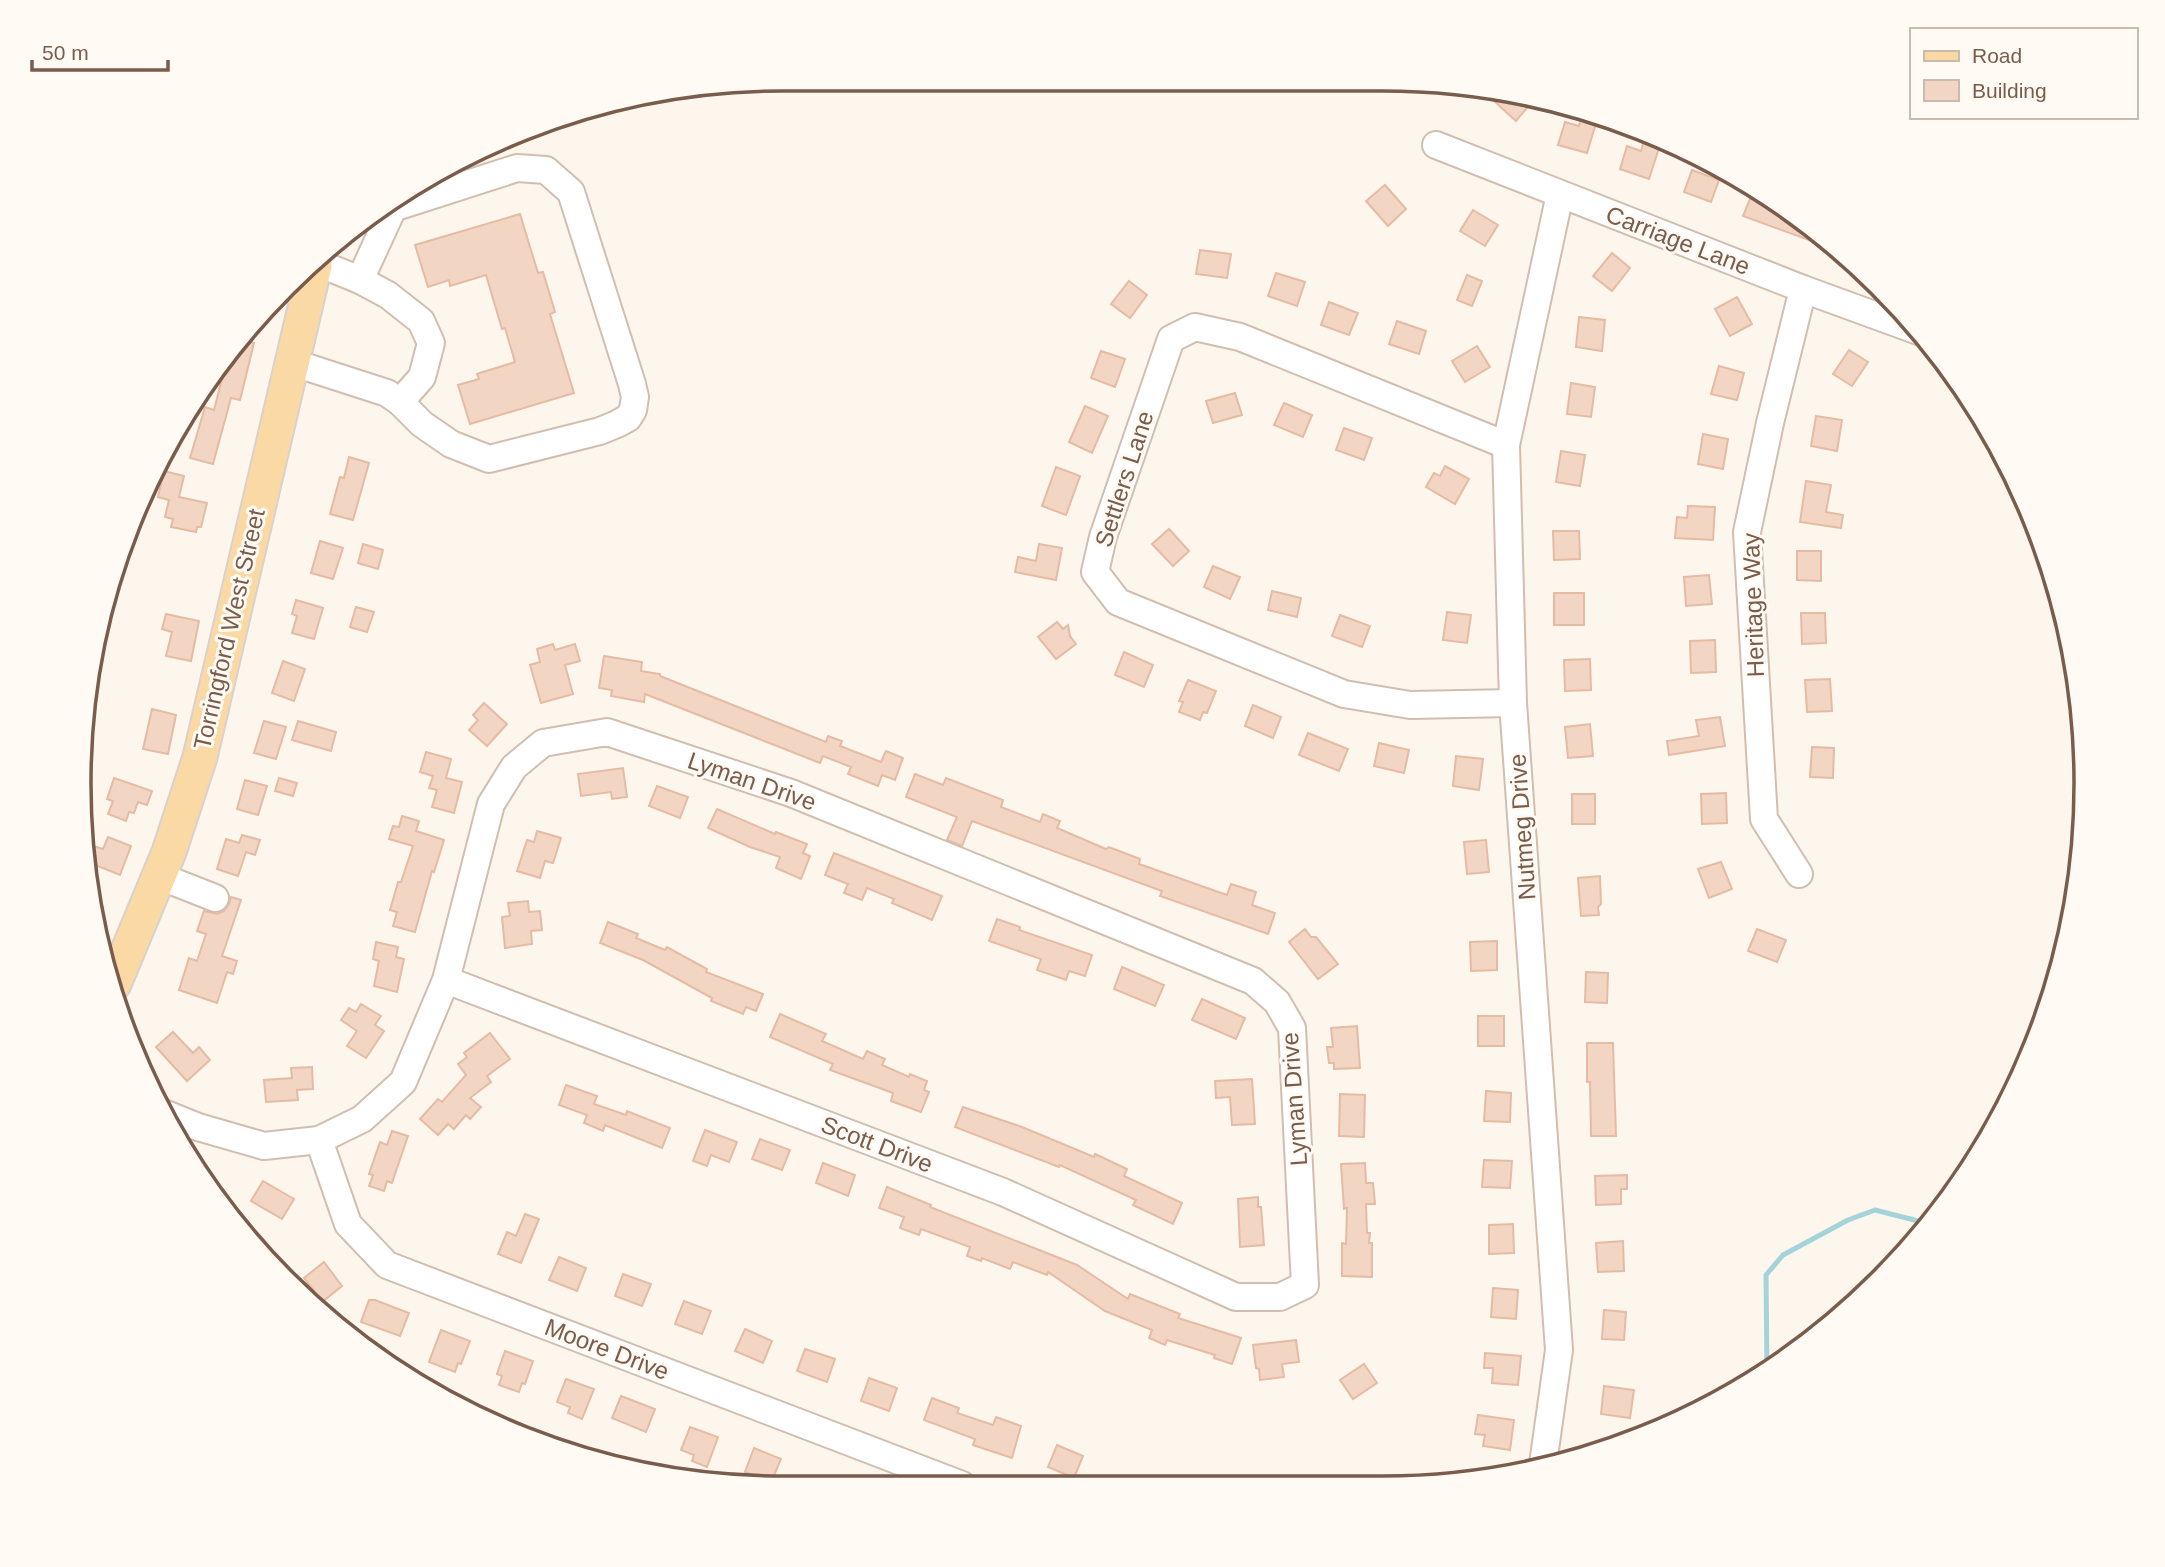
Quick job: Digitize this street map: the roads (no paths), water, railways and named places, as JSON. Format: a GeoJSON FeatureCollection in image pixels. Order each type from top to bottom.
{"type":"FeatureCollection","features":[{"type":"Feature","properties":{"kind":"main road","name":"Torringford West Street"},"geometry":{"type":"LineString","coordinates":[[118,974],[185,808],[200,757],[313,276]]}},
{"type":"Feature","properties":{"kind":"street","name":"Carriage Lane"},"geometry":{"type":"LineString","coordinates":[[1436,145],[1899,324]]}},
{"type":"Feature","properties":{"kind":"street"},"geometry":{"type":"LineString","coordinates":[[291,362],[387,393],[422,424],[451,444],[489,459],[600,431],[628,418],[633,410],[635,397],[571,192],[546,170],[517,168],[405,204]]}},
{"type":"Feature","properties":{"kind":"street","name":"Nutmeg Drive"},"geometry":{"type":"LineString","coordinates":[[1544,1456],[1559,1350],[1513,703],[1506,445],[1560,194]]}},
{"type":"Feature","properties":{"kind":"street"},"geometry":{"type":"LineString","coordinates":[[360,280],[390,214]]}},
{"type":"Feature","properties":{"kind":"street"},"geometry":{"type":"LineString","coordinates":[[323,267],[360,280],[388,295],[421,321],[431,343],[422,377],[400,402]]}},
{"type":"Feature","properties":{"kind":"street","name":"Heritage Way"},"geometry":{"type":"LineString","coordinates":[[1799,874],[1764,819],[1747,532],[1803,289]]}},
{"type":"Feature","properties":{"kind":"street","name":"Settlers Lane"},"geometry":{"type":"LineString","coordinates":[[1506,445],[1240,337],[1195,327],[1171,339],[1103,537],[1095,572],[1118,602],[1344,694],[1410,705],[1513,703]]}},
{"type":"Feature","properties":{"kind":"street","name":"Lyman Drive"},"geometry":{"type":"LineString","coordinates":[[178,1119],[264,1146],[319,1140],[362,1119],[403,1082],[446,980],[491,804],[514,767],[543,743],[607,732],[791,793],[1253,981],[1277,1002],[1292,1028],[1305,1285]]}},
{"type":"Feature","properties":{"kind":"street"},"geometry":{"type":"LineString","coordinates":[[159,876],[215,898]]}},
{"type":"Feature","properties":{"kind":"street","name":"Scott Drive"},"geometry":{"type":"LineString","coordinates":[[446,980],[1003,1192],[1236,1297],[1280,1297],[1305,1285]]}},
{"type":"Feature","properties":{"kind":"street","name":"Moore Drive"},"geometry":{"type":"LineString","coordinates":[[319,1140],[348,1224],[387,1265],[938,1476]]}},
{"type":"Feature","properties":{"kind":"waterway"},"geometry":{"type":"LineString","coordinates":[[1767,1358],[1766,1275],[1783,1255],[1848,1220],[1875,1210],[1918,1221]]}}]}
